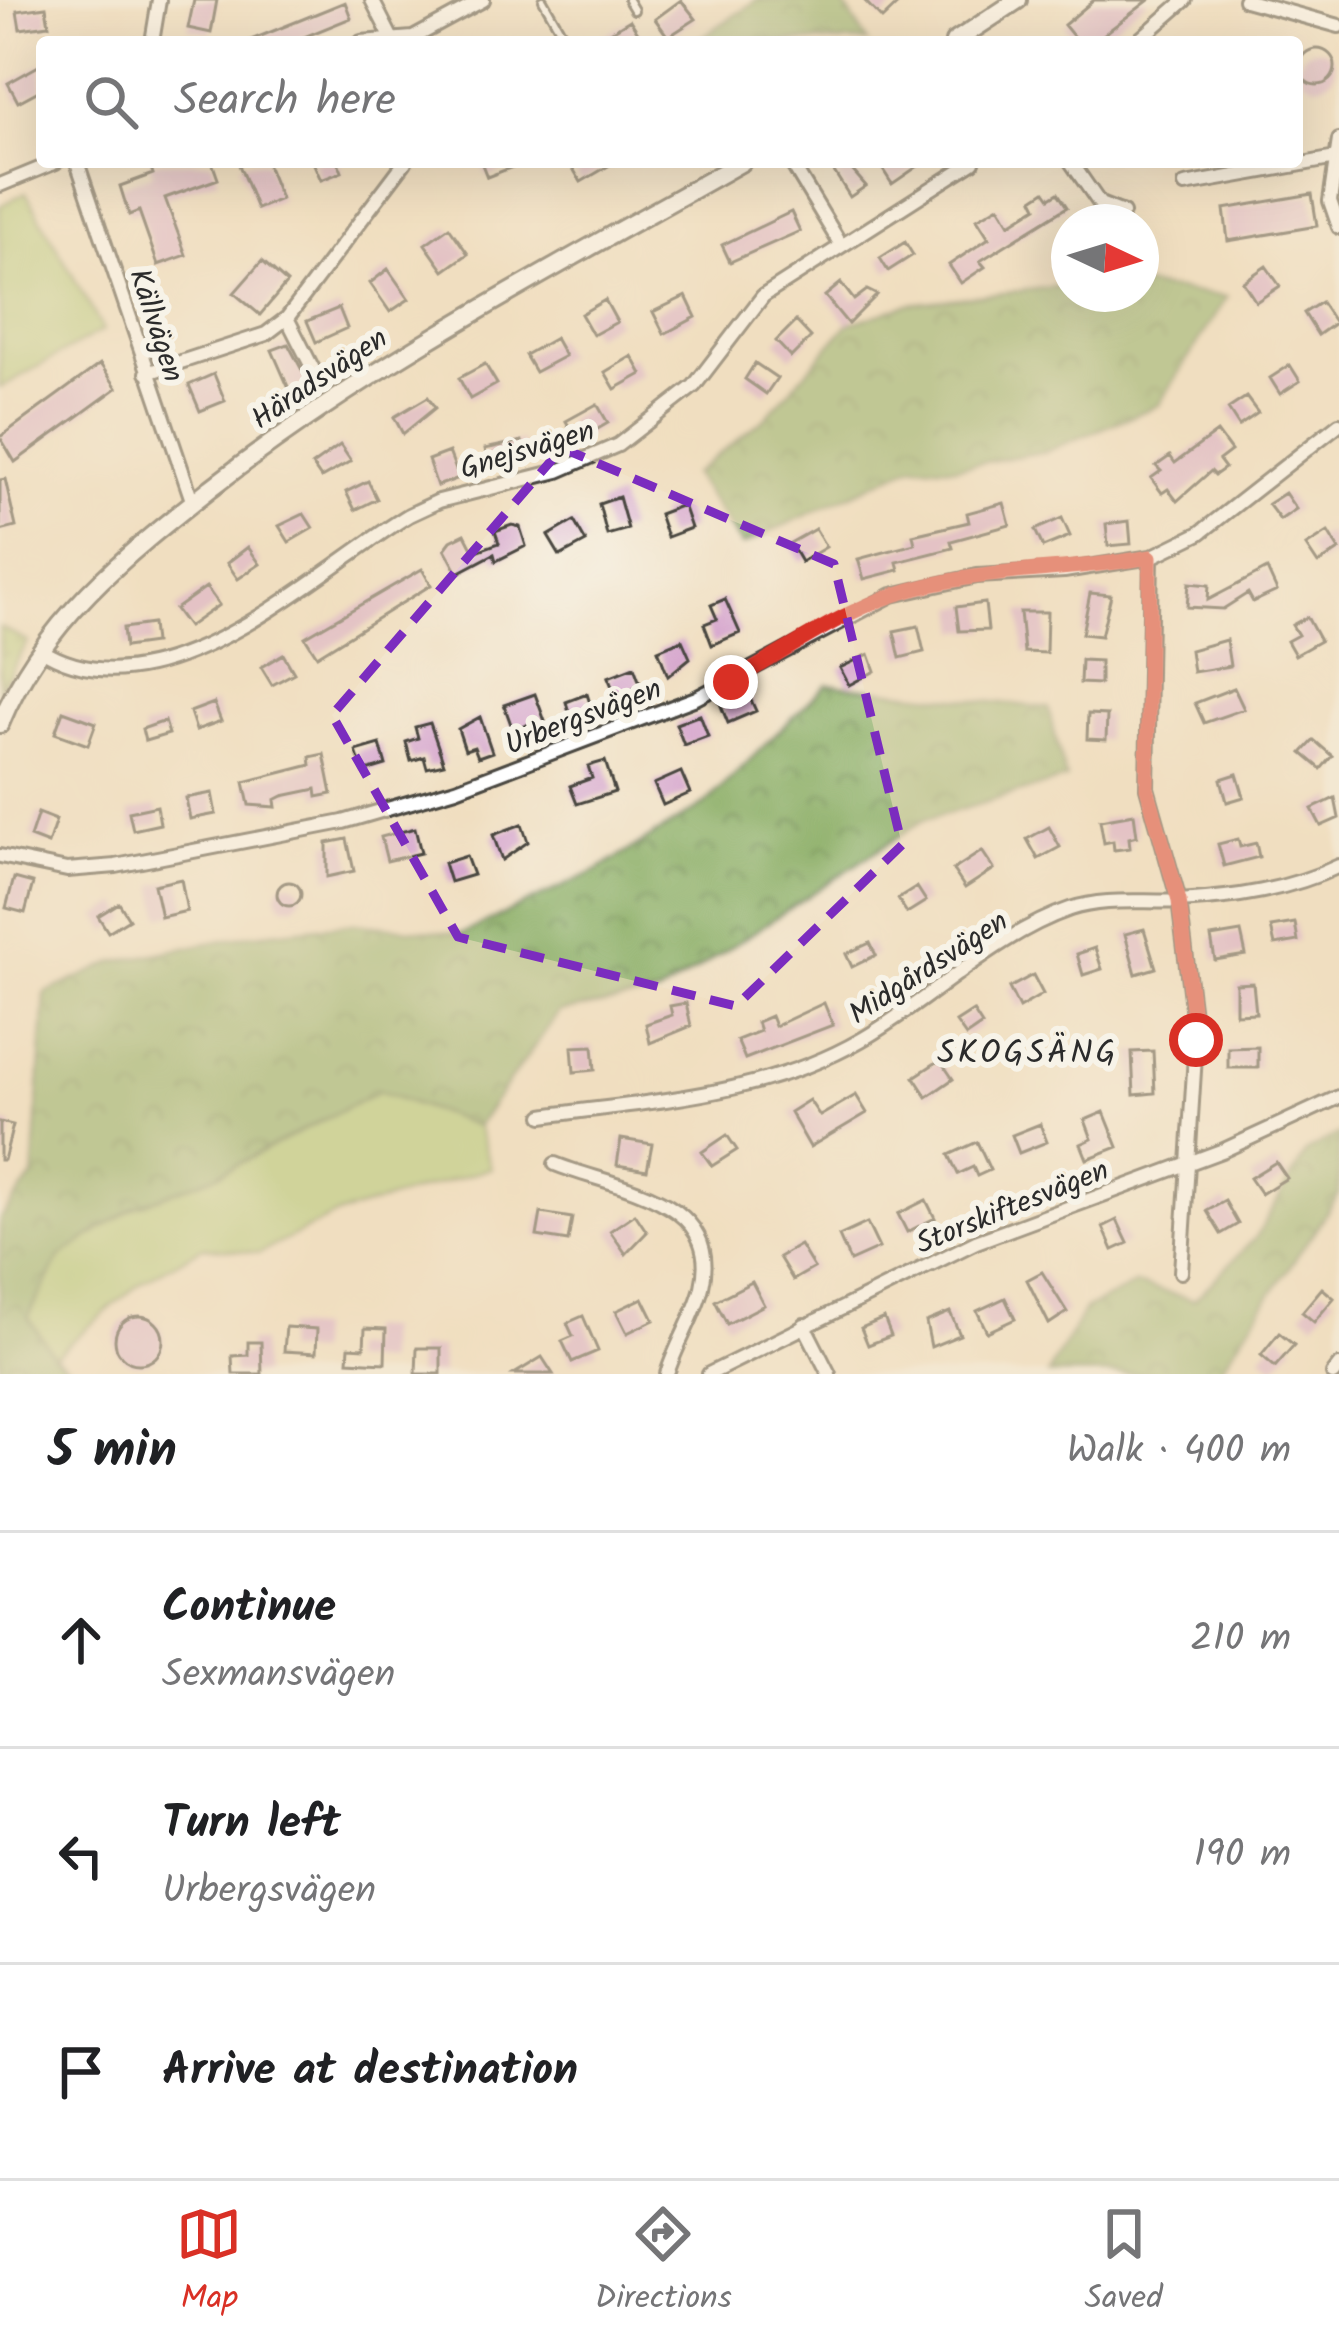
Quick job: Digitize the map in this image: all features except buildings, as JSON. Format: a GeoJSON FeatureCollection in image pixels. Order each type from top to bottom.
{"type":"FeatureCollection","features":[{"type":"Feature","properties":{"kind":"street"},"geometry":{"type":"LineString","coordinates":[[153,36],[160,0]]}},
{"type":"Feature","properties":{"kind":"street"},"geometry":{"type":"LineString","coordinates":[[372,0],[390,36]]}},
{"type":"Feature","properties":{"kind":"street"},"geometry":{"type":"LineString","coordinates":[[417,36],[483,0]]}},
{"type":"Feature","properties":{"kind":"street"},"geometry":{"type":"LineString","coordinates":[[963,36],[1018,0]]}},
{"type":"Feature","properties":{"kind":"street"},"geometry":{"type":"LineString","coordinates":[[1144,36],[1185,0]]}},
{"type":"Feature","properties":{"kind":"street"},"geometry":{"type":"LineString","coordinates":[[1245,0],[1339,26]]}},
{"type":"Feature","properties":{"kind":"street"},"geometry":{"type":"LineString","coordinates":[[1339,140],[1330,201],[1339,226]]}},
{"type":"Feature","properties":{"kind":"street"},"geometry":{"type":"LineString","coordinates":[[1303,164],[1336,158]]}},
{"type":"Feature","properties":{"kind":"street"},"geometry":{"type":"LineString","coordinates":[[0,185],[41,168]]}},
{"type":"Feature","properties":{"kind":"street","name":"Källvägen"},"geometry":{"type":"LineString","coordinates":[[79,168],[193,503]]}},
{"type":"Feature","properties":{"kind":"street"},"geometry":{"type":"LineString","coordinates":[[147,373],[266,334],[287,318],[400,168]]}},
{"type":"Feature","properties":{"kind":"street","name":"Häradsvägen"},"geometry":{"type":"LineString","coordinates":[[0,724],[40,649],[99,580],[274,439],[440,330],[731,168]]}},
{"type":"Feature","properties":{"kind":"street"},"geometry":{"type":"LineString","coordinates":[[795,168],[841,245]]}},
{"type":"Feature","properties":{"kind":"street","name":"Gnejsvägen"},"geometry":{"type":"LineString","coordinates":[[40,649],[74,666],[103,668],[144,666],[197,651],[409,515],[439,501],[591,459],[694,386],[763,296],[963,168]]}},
{"type":"Feature","properties":{"kind":"street"},"geometry":{"type":"LineString","coordinates":[[1075,168],[1100,204]]}},
{"type":"Feature","properties":{"kind":"street"},"geometry":{"type":"LineString","coordinates":[[1185,185],[1280,168]]}},
{"type":"Feature","properties":{"kind":"street"},"geometry":{"type":"LineString","coordinates":[[287,318],[314,371]]}},
{"type":"Feature","properties":{"kind":"street","name":"Urbergsvägen"},"geometry":{"type":"LineString","coordinates":[[0,856],[67,870],[116,866],[343,822],[456,789],[630,726],[731,682],[892,596],[977,576],[1064,571],[1150,557],[1200,533],[1339,424]]}},
{"type":"Feature","properties":{"kind":"street"},"geometry":{"type":"LineString","coordinates":[[1150,557],[1147,788],[1179,901],[1196,1040],[1181,1272]]}},
{"type":"Feature","properties":{"kind":"street","name":"Midgårdsvägen"},"geometry":{"type":"LineString","coordinates":[[543,1116],[740,1088],[857,1042],[991,953],[1068,910],[1100,902],[1179,901],[1293,885],[1339,866]]}},
{"type":"Feature","properties":{"kind":"street","name":"Storskiftesvägen"},"geometry":{"type":"LineString","coordinates":[[709,1374],[976,1242],[1188,1164],[1339,1097]]}},
{"type":"Feature","properties":{"kind":"street"},"geometry":{"type":"LineString","coordinates":[[555,1164],[644,1193],[688,1217],[701,1251],[702,1288],[667,1374]]}},
{"type":"Feature","properties":{"kind":"street"},"geometry":{"type":"LineString","coordinates":[[804,1325],[829,1374]]}},
{"type":"Feature","properties":{"kind":"street"},"geometry":{"type":"LineString","coordinates":[[1333,1374],[1339,1366]]}},
{"type":"Feature","properties":{"kind":"lane"},"geometry":{"type":"LineString","coordinates":[[543,0],[564,36]]}},
{"type":"Feature","properties":{"kind":"lane"},"geometry":{"type":"LineString","coordinates":[[628,0],[634,10]]}},
{"type":"Feature","properties":{"kind":"highlighted area"},"geometry":{"type":"Polygon","coordinates":[[[562,448],[834,564],[902,845],[736,1006],[458,937],[332,715],[562,448]]]}},
{"type":"Feature","properties":{"kind":"green space"},"geometry":{"type":"Polygon","coordinates":[[[757,0],[841,0],[864,36],[704,36],[757,0]]]}},
{"type":"Feature","properties":{"kind":"green space"},"geometry":{"type":"Polygon","coordinates":[[[26,192],[103,330],[0,388],[0,206],[26,192]]]}},
{"type":"Feature","properties":{"kind":"green space"},"geometry":{"type":"Polygon","coordinates":[[[1051,287],[1051,312],[1159,312],[1159,288],[1227,297],[1159,405],[1047,451],[956,467],[914,465],[742,545],[693,474],[765,418],[848,324],[908,304],[1051,287]]]}},
{"type":"Feature","properties":{"kind":"green space"},"geometry":{"type":"Polygon","coordinates":[[[0,627],[28,642],[0,690],[0,627]]]}},
{"type":"Feature","properties":{"kind":"green space"},"geometry":{"type":"Polygon","coordinates":[[[827,684],[1048,708],[1066,779],[922,821],[658,995],[559,1012],[477,1126],[379,1091],[219,1174],[134,1207],[60,1257],[28,1317],[54,1356],[78,1374],[0,1374],[0,1219],[33,1177],[45,993],[114,962],[253,934],[355,923],[462,934],[598,870],[705,804],[827,684]]]}},
{"type":"Feature","properties":{"kind":"green space"},"geometry":{"type":"Polygon","coordinates":[[[379,1091],[477,1126],[491,1168],[334,1216],[259,1253],[203,1247],[140,1283],[54,1356],[28,1317],[60,1257],[134,1207],[219,1174],[379,1091]]]}},
{"type":"Feature","properties":{"kind":"green space"},"geometry":{"type":"Polygon","coordinates":[[[1339,1134],[1339,1194],[1217,1374],[1048,1374],[1084,1310],[1136,1284],[1194,1300],[1256,1237],[1307,1151],[1339,1134]]]}},
{"type":"Feature","properties":{"kind":"district","name":"SKOGSÄNG"},"geometry":{"type":"Point","coordinates":[1028,1051]}},
{"type":"Feature","properties":{"kind":"route"},"geometry":{"type":"LineString","coordinates":[[731,682],[892,596],[977,576],[1064,571],[1150,557],[1147,788],[1179,901],[1196,1040]]}}]}
